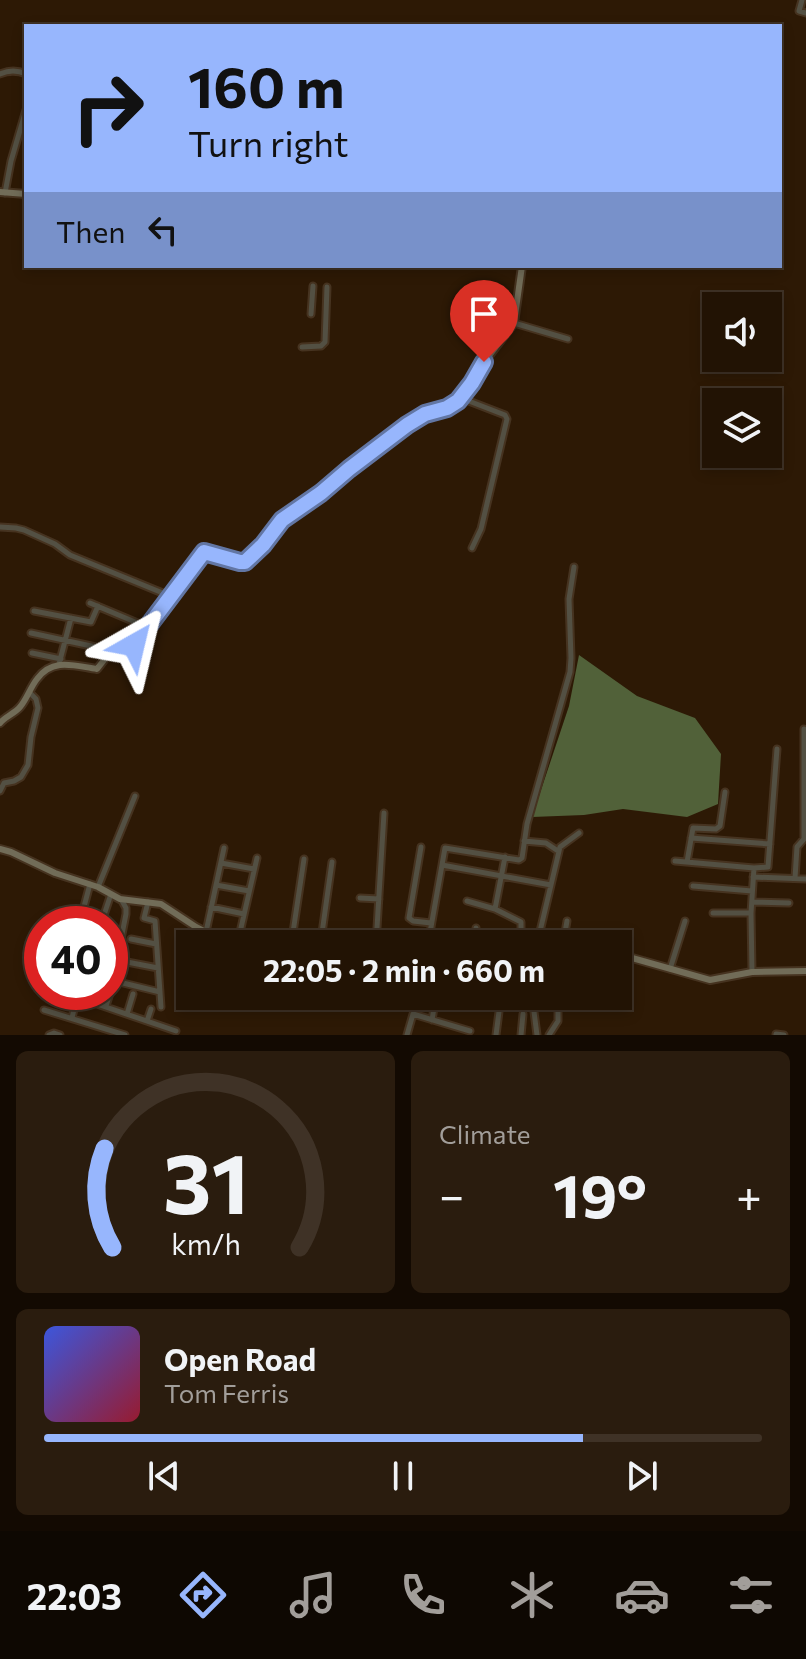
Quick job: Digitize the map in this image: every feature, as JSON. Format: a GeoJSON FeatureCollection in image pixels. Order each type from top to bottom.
{"type":"FeatureCollection","features":[{"type":"Feature","properties":{"kind":"street"},"geometry":{"type":"LineString","coordinates":[[802,0],[799,11],[806,13]]}},
{"type":"Feature","properties":{"kind":"street"},"geometry":{"type":"LineString","coordinates":[[0,74],[14,70],[24,73]]}},
{"type":"Feature","properties":{"kind":"street"},"geometry":{"type":"LineString","coordinates":[[24,117],[3,192],[24,194]]}},
{"type":"Feature","properties":{"kind":"street"},"geometry":{"type":"LineString","coordinates":[[32,653],[97,669],[112,650],[130,648],[204,552],[245,562],[282,520],[416,418],[447,408],[461,398],[514,323],[522,268]]}},
{"type":"Feature","properties":{"kind":"street"},"geometry":{"type":"LineString","coordinates":[[311,314],[313,286]]}},
{"type":"Feature","properties":{"kind":"street"},"geometry":{"type":"LineString","coordinates":[[302,347],[321,346],[325,342],[327,287]]}},
{"type":"Feature","properties":{"kind":"street"},"geometry":{"type":"LineString","coordinates":[[514,323],[568,339]]}},
{"type":"Feature","properties":{"kind":"street"},"geometry":{"type":"LineString","coordinates":[[461,398],[505,415],[507,419],[481,529],[472,548]]}},
{"type":"Feature","properties":{"kind":"street"},"geometry":{"type":"LineString","coordinates":[[0,527],[24,530],[55,544],[70,555],[170,596]]}},
{"type":"Feature","properties":{"kind":"street"},"geometry":{"type":"LineString","coordinates":[[430,930],[445,849],[521,859],[527,824],[570,672],[569,599],[574,567]]}},
{"type":"Feature","properties":{"kind":"street"},"geometry":{"type":"LineString","coordinates":[[90,603],[147,627]]}},
{"type":"Feature","properties":{"kind":"street"},"geometry":{"type":"LineString","coordinates":[[34,611],[91,622],[98,606]]}},
{"type":"Feature","properties":{"kind":"street"},"geometry":{"type":"LineString","coordinates":[[0,723],[19,708],[40,675],[60,662],[71,618]]}},
{"type":"Feature","properties":{"kind":"street"},"geometry":{"type":"LineString","coordinates":[[31,633],[105,649]]}},
{"type":"Feature","properties":{"kind":"street"},"geometry":{"type":"LineString","coordinates":[[0,791],[4,783],[21,777],[28,765],[38,708],[36,699],[30,693]]}},
{"type":"Feature","properties":{"kind":"street"},"geometry":{"type":"LineString","coordinates":[[795,878],[797,847],[804,839],[804,729]]}},
{"type":"Feature","properties":{"kind":"street"},"geometry":{"type":"LineString","coordinates":[[675,861],[768,867],[777,749]]}},
{"type":"Feature","properties":{"kind":"street"},"geometry":{"type":"LineString","coordinates":[[687,862],[693,828],[716,829],[720,826],[725,792]]}},
{"type":"Feature","properties":{"kind":"street"},"geometry":{"type":"LineString","coordinates":[[98,887],[135,796]]}},
{"type":"Feature","properties":{"kind":"street"},"geometry":{"type":"LineString","coordinates":[[377,930],[384,813]]}},
{"type":"Feature","properties":{"kind":"street"},"geometry":{"type":"LineString","coordinates":[[540,930],[558,851],[561,844],[579,833]]}},
{"type":"Feature","properties":{"kind":"street"},"geometry":{"type":"LineString","coordinates":[[691,838],[770,844]]}},
{"type":"Feature","properties":{"kind":"street"},"geometry":{"type":"LineString","coordinates":[[524,841],[546,843],[558,851]]}},
{"type":"Feature","properties":{"kind":"street"},"geometry":{"type":"LineString","coordinates":[[421,847],[409,918],[431,923]]}},
{"type":"Feature","properties":{"kind":"street"},"geometry":{"type":"LineString","coordinates":[[206,930],[224,848]]}},
{"type":"Feature","properties":{"kind":"street"},"geometry":{"type":"LineString","coordinates":[[0,849],[55,873],[98,887],[120,899],[125,906]]}},
{"type":"Feature","properties":{"kind":"street"},"geometry":{"type":"LineString","coordinates":[[495,909],[505,857]]}},
{"type":"Feature","properties":{"kind":"street"},"geometry":{"type":"LineString","coordinates":[[240,930],[257,858]]}},
{"type":"Feature","properties":{"kind":"street"},"geometry":{"type":"LineString","coordinates":[[293,930],[304,859]]}},
{"type":"Feature","properties":{"kind":"street"},"geometry":{"type":"LineString","coordinates":[[322,930],[332,862]]}},
{"type":"Feature","properties":{"kind":"street"},"geometry":{"type":"LineString","coordinates":[[221,863],[254,869]]}},
{"type":"Feature","properties":{"kind":"street"},"geometry":{"type":"LineString","coordinates":[[442,865],[551,885]]}},
{"type":"Feature","properties":{"kind":"street"},"geometry":{"type":"LineString","coordinates":[[752,972],[754,868]]}},
{"type":"Feature","properties":{"kind":"street"},"geometry":{"type":"LineString","coordinates":[[753,877],[806,879]]}},
{"type":"Feature","properties":{"kind":"street"},"geometry":{"type":"LineString","coordinates":[[84,906],[90,884]]}},
{"type":"Feature","properties":{"kind":"street"},"geometry":{"type":"LineString","coordinates":[[216,885],[249,891]]}},
{"type":"Feature","properties":{"kind":"street"},"geometry":{"type":"LineString","coordinates":[[693,886],[752,891]]}},
{"type":"Feature","properties":{"kind":"street"},"geometry":{"type":"LineString","coordinates":[[107,906],[111,893]]}},
{"type":"Feature","properties":{"kind":"street"},"geometry":{"type":"LineString","coordinates":[[360,898],[379,899]]}},
{"type":"Feature","properties":{"kind":"street"},"geometry":{"type":"LineString","coordinates":[[120,899],[161,904],[203,930]]}},
{"type":"Feature","properties":{"kind":"street"},"geometry":{"type":"LineString","coordinates":[[148,901],[144,918],[155,921],[161,1007]]}},
{"type":"Feature","properties":{"kind":"street"},"geometry":{"type":"LineString","coordinates":[[467,901],[495,909],[522,923],[522,930]]}},
{"type":"Feature","properties":{"kind":"street"},"geometry":{"type":"LineString","coordinates":[[752,902],[789,903]]}},
{"type":"Feature","properties":{"kind":"street"},"geometry":{"type":"LineString","coordinates":[[211,907],[244,914]]}},
{"type":"Feature","properties":{"kind":"street"},"geometry":{"type":"LineString","coordinates":[[713,913],[751,913]]}},
{"type":"Feature","properties":{"kind":"street"},"geometry":{"type":"LineString","coordinates":[[565,930],[567,921]]}},
{"type":"Feature","properties":{"kind":"street"},"geometry":{"type":"LineString","coordinates":[[670,969],[685,921]]}},
{"type":"Feature","properties":{"kind":"street"},"geometry":{"type":"LineString","coordinates":[[131,939],[156,944]]}},
{"type":"Feature","properties":{"kind":"street"},"geometry":{"type":"LineString","coordinates":[[632,958],[710,980],[752,972],[806,971]]}},
{"type":"Feature","properties":{"kind":"street"},"geometry":{"type":"LineString","coordinates":[[128,962],[158,968]]}},
{"type":"Feature","properties":{"kind":"street"},"geometry":{"type":"LineString","coordinates":[[128,984],[160,992]]}},
{"type":"Feature","properties":{"kind":"street"},"geometry":{"type":"LineString","coordinates":[[127,1014],[133,994]]}},
{"type":"Feature","properties":{"kind":"street"},"geometry":{"type":"LineString","coordinates":[[147,1021],[151,1009]]}},
{"type":"Feature","properties":{"kind":"street"},"geometry":{"type":"LineString","coordinates":[[44,1010],[125,1035]]}},
{"type":"Feature","properties":{"kind":"street"},"geometry":{"type":"LineString","coordinates":[[72,1018],[74,1010]]}},
{"type":"Feature","properties":{"kind":"street"},"geometry":{"type":"LineString","coordinates":[[116,1010],[176,1031]]}},
{"type":"Feature","properties":{"kind":"street"},"geometry":{"type":"LineString","coordinates":[[432,1020],[434,1010]]}},
{"type":"Feature","properties":{"kind":"street"},"geometry":{"type":"LineString","coordinates":[[496,1035],[499,1010]]}},
{"type":"Feature","properties":{"kind":"street"},"geometry":{"type":"LineString","coordinates":[[534,1010],[537,1035]]}},
{"type":"Feature","properties":{"kind":"street"},"geometry":{"type":"LineString","coordinates":[[549,1035],[558,1021],[558,1010]]}},
{"type":"Feature","properties":{"kind":"street"},"geometry":{"type":"LineString","coordinates":[[407,1035],[413,1014],[470,1031]]}},
{"type":"Feature","properties":{"kind":"street"},"geometry":{"type":"LineString","coordinates":[[521,1035],[523,1014]]}},
{"type":"Feature","properties":{"kind":"street"},"geometry":{"type":"LineString","coordinates":[[776,1034],[784,1035]]}},
{"type":"Feature","properties":{"kind":"street"},"geometry":{"type":"LineString","coordinates":[[49,1035],[60,1035]]}},
{"type":"Feature","properties":{"kind":"shaded area"},"geometry":{"type":"Polygon","coordinates":[[[579,655],[637,696],[695,718],[721,754],[718,804],[687,817],[623,809],[584,815],[532,817],[569,706],[579,655]]]}},
{"type":"Feature","properties":{"kind":"route"},"geometry":{"type":"LineString","coordinates":[[134,645],[204,552],[245,562],[282,520],[416,418],[458,401],[484,362]]}}]}
